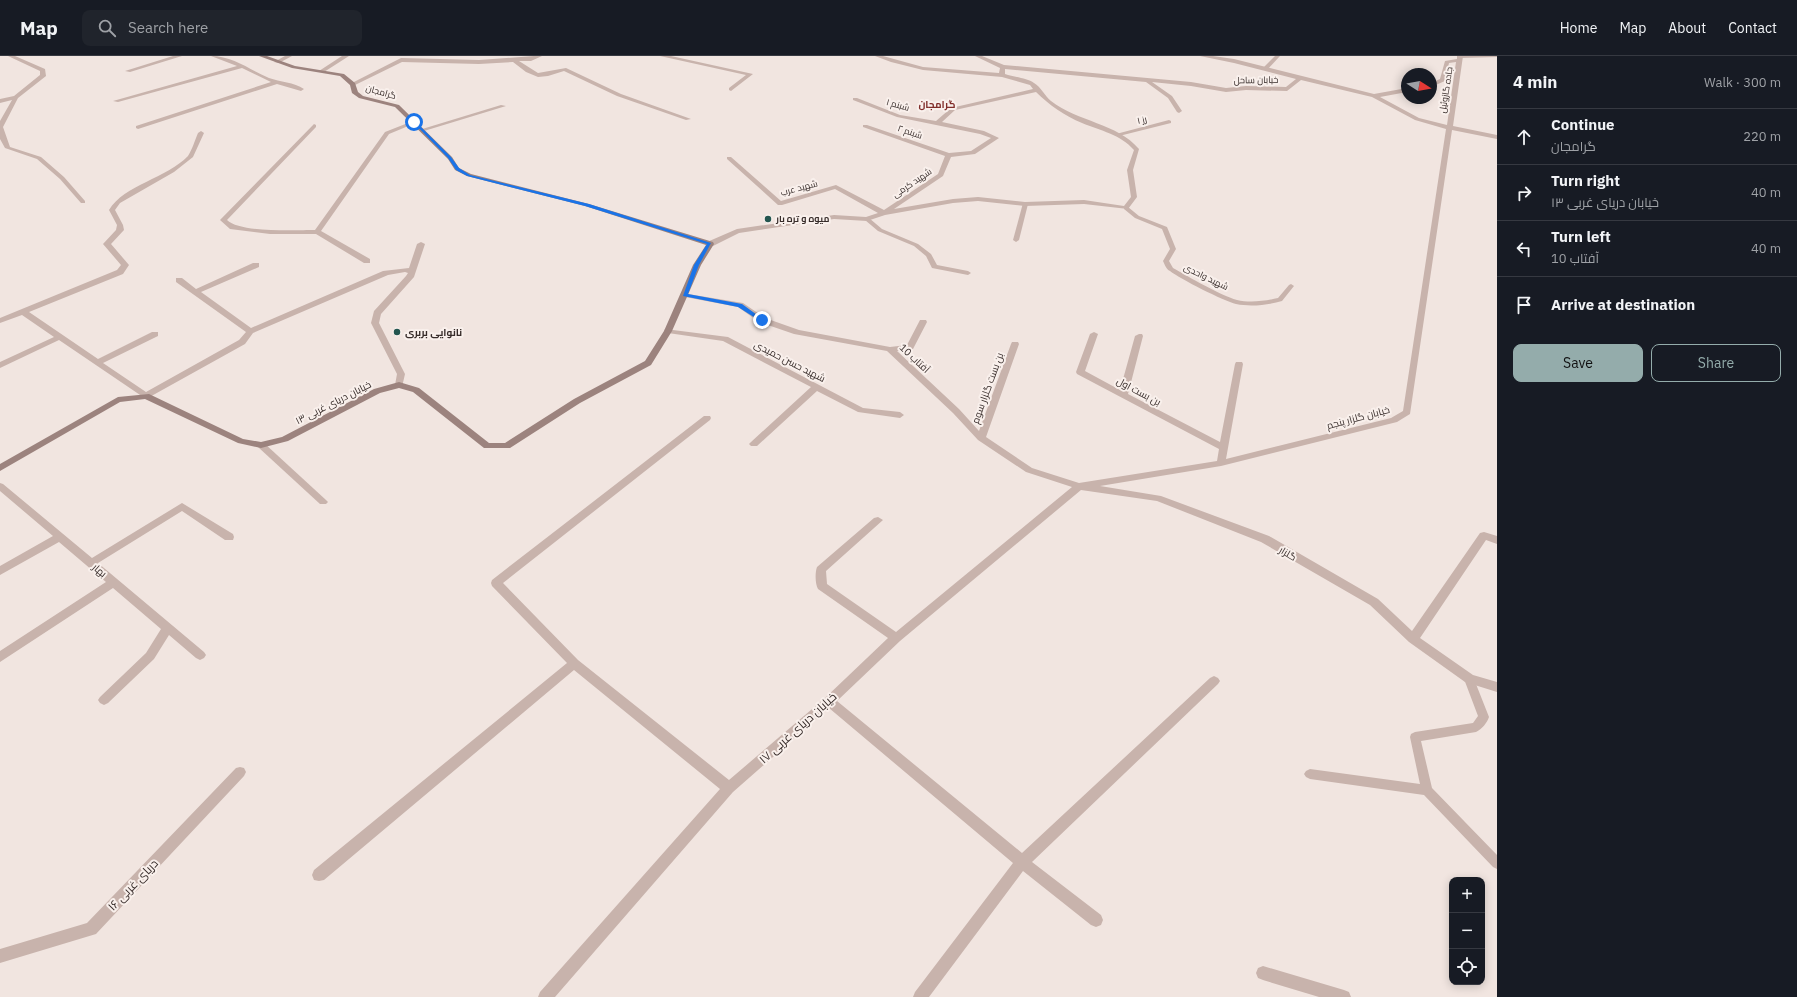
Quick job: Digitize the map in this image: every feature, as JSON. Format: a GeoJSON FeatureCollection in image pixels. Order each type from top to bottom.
{"type":"FeatureCollection","features":[{"type":"Feature","properties":{"kind":"street"},"geometry":{"type":"LineString","coordinates":[[0,102],[16,97],[43,76],[43,70],[11,56]]}},
{"type":"Feature","properties":{"kind":"street"},"geometry":{"type":"LineString","coordinates":[[128,71],[179,56]]}},
{"type":"Feature","properties":{"kind":"street"},"geometry":{"type":"LineString","coordinates":[[214,56],[243,66],[267,79],[301,89]]}},
{"type":"Feature","properties":{"kind":"street","name":"گرامجان"},"geometry":{"type":"LineString","coordinates":[[262,56],[277,62],[342,75],[353,84],[355,93],[362,97],[397,106],[450,158],[457,169],[469,176],[587,205],[710,244]]}},
{"type":"Feature","properties":{"kind":"street"},"geometry":{"type":"LineString","coordinates":[[277,62],[289,56]]}},
{"type":"Feature","properties":{"kind":"street"},"geometry":{"type":"LineString","coordinates":[[322,71],[346,56]]}},
{"type":"Feature","properties":{"kind":"street"},"geometry":{"type":"LineString","coordinates":[[353,84],[401,60],[479,62],[531,60],[539,56]]}},
{"type":"Feature","properties":{"kind":"street"},"geometry":{"type":"LineString","coordinates":[[663,56],[750,74],[731,89]]}},
{"type":"Feature","properties":{"kind":"street"},"geometry":{"type":"LineString","coordinates":[[421,244],[410,277],[377,313],[375,323],[401,374],[399,385],[416,390],[487,446],[507,446],[577,401],[648,363],[668,331],[697,265],[710,244],[737,231],[834,217],[867,220],[884,213],[953,201],[978,199],[1024,204],[1084,202],[1126,208],[1134,196],[1130,170],[1136,150],[1130,142],[1120,134],[1083,121],[1049,102],[1036,90],[1032,84],[1002,75],[929,70],[896,64],[878,56]]}},
{"type":"Feature","properties":{"kind":"street","name":"خیابان ساحل"},"geometry":{"type":"LineString","coordinates":[[978,56],[1003,67],[1191,84],[1226,90],[1246,88],[1287,89],[1300,78]]}},
{"type":"Feature","properties":{"kind":"street"},"geometry":{"type":"LineString","coordinates":[[1203,56],[1265,69],[1374,96],[1417,119],[1497,138]]}},
{"type":"Feature","properties":{"kind":"street"},"geometry":{"type":"LineString","coordinates":[[1437,82],[1443,80],[1447,62],[1460,58]]}},
{"type":"Feature","properties":{"kind":"street","name":"جاده گازوئیل"},"geometry":{"type":"LineString","coordinates":[[1449,127],[1460,58]]}},
{"type":"Feature","properties":{"kind":"street"},"geometry":{"type":"LineString","coordinates":[[514,60],[534,76],[541,76],[564,68],[619,95],[688,119]]}},
{"type":"Feature","properties":{"kind":"street"},"geometry":{"type":"LineString","coordinates":[[116,102],[243,66]]}},
{"type":"Feature","properties":{"kind":"street"},"geometry":{"type":"LineString","coordinates":[[1002,75],[1003,67]]}},
{"type":"Feature","properties":{"kind":"street"},"geometry":{"type":"LineString","coordinates":[[1147,81],[1170,97],[1179,111]]}},
{"type":"Feature","properties":{"kind":"street"},"geometry":{"type":"LineString","coordinates":[[138,127],[277,82]]}},
{"type":"Feature","properties":{"kind":"street"},"geometry":{"type":"LineString","coordinates":[[938,123],[953,109],[1036,90]]}},
{"type":"Feature","properties":{"kind":"street"},"geometry":{"type":"LineString","coordinates":[[1374,96],[1401,91]]}},
{"type":"Feature","properties":{"kind":"street"},"geometry":{"type":"LineString","coordinates":[[16,97],[0,128],[4,142],[8,148],[39,158],[62,178],[83,202]]}},
{"type":"Feature","properties":{"kind":"street","name":"شبنم ۱"},"geometry":{"type":"LineString","coordinates":[[855,99],[899,116],[938,123]]}},
{"type":"Feature","properties":{"kind":"street"},"geometry":{"type":"LineString","coordinates":[[422,130],[502,106]]}},
{"type":"Feature","properties":{"kind":"street"},"geometry":{"type":"LineString","coordinates":[[317,232],[387,133],[414,122]]}},
{"type":"Feature","properties":{"kind":"street"},"geometry":{"type":"LineString","coordinates":[[938,123],[982,132],[996,138],[973,153],[949,155]]}},
{"type":"Feature","properties":{"kind":"street"},"geometry":{"type":"LineString","coordinates":[[314,126],[223,220],[230,227],[270,232],[317,232],[367,261]]}},
{"type":"Feature","properties":{"kind":"street","name":"شبنم ۲"},"geometry":{"type":"LineString","coordinates":[[866,126],[949,155]]}},
{"type":"Feature","properties":{"kind":"street","name":"خیابان گلزار پنجم"},"geometry":{"type":"LineString","coordinates":[[1079,486],[1221,463],[1394,420],[1406,412],[1449,127]]}},
{"type":"Feature","properties":{"kind":"street"},"geometry":{"type":"LineString","coordinates":[[0,321],[120,272],[124,265],[108,244],[120,230],[120,225],[112,210],[117,202],[172,172],[191,156],[201,133]]}},
{"type":"Feature","properties":{"kind":"street","name":"شهید کرمی"},"geometry":{"type":"LineString","coordinates":[[884,213],[941,175],[949,155]]}},
{"type":"Feature","properties":{"kind":"street","name":"شهید عرب"},"geometry":{"type":"LineString","coordinates":[[729,158],[780,204],[836,187],[884,213]]}},
{"type":"Feature","properties":{"kind":"street"},"geometry":{"type":"LineString","coordinates":[[196,292],[256,265]]}},
{"type":"Feature","properties":{"kind":"street"},"geometry":{"type":"LineString","coordinates":[[0,468],[118,400],[146,396],[242,342],[250,331],[386,273],[405,270],[411,271]]}},
{"type":"Feature","properties":{"kind":"street"},"geometry":{"type":"LineString","coordinates":[[179,280],[250,331]]}},
{"type":"Feature","properties":{"kind":"street","name":"آفتاب 10"},"geometry":{"type":"LineString","coordinates":[[685,295],[740,306],[762,320],[797,332],[890,349],[956,411],[981,438],[1029,470],[1079,486]]}},
{"type":"Feature","properties":{"kind":"street"},"geometry":{"type":"LineString","coordinates":[[23,312],[146,396]]}},
{"type":"Feature","properties":{"kind":"street"},"geometry":{"type":"LineString","coordinates":[[890,349],[910,348],[924,322]]}},
{"type":"Feature","properties":{"kind":"street","name":"شهید حسن حمیدی"},"geometry":{"type":"LineString","coordinates":[[668,331],[725,339],[861,410],[900,415]]}},
{"type":"Feature","properties":{"kind":"street"},"geometry":{"type":"LineString","coordinates":[[97,363],[155,334]]}},
{"type":"Feature","properties":{"kind":"street","name":"بن بست اول"},"geometry":{"type":"LineString","coordinates":[[1094,334],[1080,372],[1224,448]]}},
{"type":"Feature","properties":{"kind":"street"},"geometry":{"type":"LineString","coordinates":[[1123,395],[1139,336]]}},
{"type":"Feature","properties":{"kind":"street"},"geometry":{"type":"LineString","coordinates":[[0,365],[59,337]]}},
{"type":"Feature","properties":{"kind":"street","name":"بن بست گلزار سوم"},"geometry":{"type":"LineString","coordinates":[[981,438],[1015,344]]}},
{"type":"Feature","properties":{"kind":"street"},"geometry":{"type":"LineString","coordinates":[[1221,463],[1239,364]]}},
{"type":"Feature","properties":{"kind":"street","name":"خیابان دریای غربی ۱۳"},"geometry":{"type":"LineString","coordinates":[[146,396],[241,441],[260,445],[285,440],[377,392],[399,385]]}},
{"type":"Feature","properties":{"kind":"street"},"geometry":{"type":"LineString","coordinates":[[754,444],[816,387]]}},
{"type":"Feature","properties":{"kind":"street"},"geometry":{"type":"LineString","coordinates":[[707,418],[496,583],[574,663],[729,788]]}},
{"type":"Feature","properties":{"kind":"street"},"geometry":{"type":"LineString","coordinates":[[260,445],[323,502]]}},
{"type":"Feature","properties":{"kind":"street","name":"بهار"},"geometry":{"type":"LineString","coordinates":[[0,486],[200,655]]}},
{"type":"Feature","properties":{"kind":"street","name":"خیابان دریای غربی ۱۷"},"geometry":{"type":"LineString","coordinates":[[545,997],[729,788],[829,701],[896,638],[1079,486]]}},
{"type":"Feature","properties":{"kind":"street","name":"گلزار"},"geometry":{"type":"LineString","coordinates":[[1079,486],[1158,498],[1265,539],[1374,602],[1413,639],[1469,679],[1497,687]]}},
{"type":"Feature","properties":{"kind":"street"},"geometry":{"type":"LineString","coordinates":[[91,563],[182,506],[229,536]]}},
{"type":"Feature","properties":{"kind":"street"},"geometry":{"type":"LineString","coordinates":[[878,520],[821,570],[822,586],[896,638]]}},
{"type":"Feature","properties":{"kind":"street"},"geometry":{"type":"LineString","coordinates":[[1413,639],[1484,536],[1497,540]]}},
{"type":"Feature","properties":{"kind":"street"},"geometry":{"type":"LineString","coordinates":[[0,571],[60,537]]}},
{"type":"Feature","properties":{"kind":"street"},"geometry":{"type":"LineString","coordinates":[[0,657],[114,582]]}},
{"type":"Feature","properties":{"kind":"street"},"geometry":{"type":"LineString","coordinates":[[104,700],[150,656],[168,627]]}},
{"type":"Feature","properties":{"kind":"street"},"geometry":{"type":"LineString","coordinates":[[319,875],[574,663]]}},
{"type":"Feature","properties":{"kind":"street"},"geometry":{"type":"LineString","coordinates":[[920,997],[1022,862],[1214,681]]}},
{"type":"Feature","properties":{"kind":"street"},"geometry":{"type":"LineString","coordinates":[[829,701],[1022,862],[1096,920]]}},
{"type":"Feature","properties":{"kind":"street","name":"دریای غربی ۱۶"},"geometry":{"type":"LineString","coordinates":[[0,956],[91,929],[240,772]]}},
{"type":"Feature","properties":{"kind":"street"},"geometry":{"type":"LineString","coordinates":[[1263,973],[1344,997]]}},
{"type":"Feature","properties":{"kind":"lane"},"geometry":{"type":"LineString","coordinates":[[1265,69],[1278,56]]}},
{"type":"Feature","properties":{"kind":"lane"},"geometry":{"type":"LineString","coordinates":[[1460,58],[1495,56]]}},
{"type":"Feature","properties":{"kind":"lane","name":"رز ۱"},"geometry":{"type":"LineString","coordinates":[[1120,134],[1169,122]]}},
{"type":"Feature","properties":{"kind":"lane"},"geometry":{"type":"LineString","coordinates":[[1016,240],[1024,204]]}},
{"type":"Feature","properties":{"kind":"lane","name":"شهید واحدی"},"geometry":{"type":"LineString","coordinates":[[1126,208],[1137,217],[1165,228],[1173,249],[1166,261],[1170,268],[1236,302],[1262,303],[1280,300],[1291,286]]}},
{"type":"Feature","properties":{"kind":"lane"},"geometry":{"type":"LineString","coordinates":[[867,220],[880,230],[916,245],[929,254],[934,267],[968,273]]}},
{"type":"Feature","properties":{"kind":"lane"},"geometry":{"type":"LineString","coordinates":[[1469,679],[1484,717],[1476,727],[1415,737],[1427,790],[1497,863]]}},
{"type":"Feature","properties":{"kind":"lane"},"geometry":{"type":"LineString","coordinates":[[1310,774],[1427,790]]}},
{"type":"Feature","properties":{"kind":"place","name":"میوه و تره بار"},"geometry":{"type":"Point","coordinates":[768,219]}},
{"type":"Feature","properties":{"kind":"place","name":"نانوایی بربری"},"geometry":{"type":"Point","coordinates":[397,332]}},
{"type":"Feature","properties":{"kind":"district","name":"گرامجان"},"geometry":{"type":"Point","coordinates":[937,104]}},
{"type":"Feature","properties":{"kind":"route"},"geometry":{"type":"LineString","coordinates":[[414,122],[450,158],[457,169],[469,176],[587,205],[710,244],[697,265],[685,295],[740,306],[762,320]]}}]}
